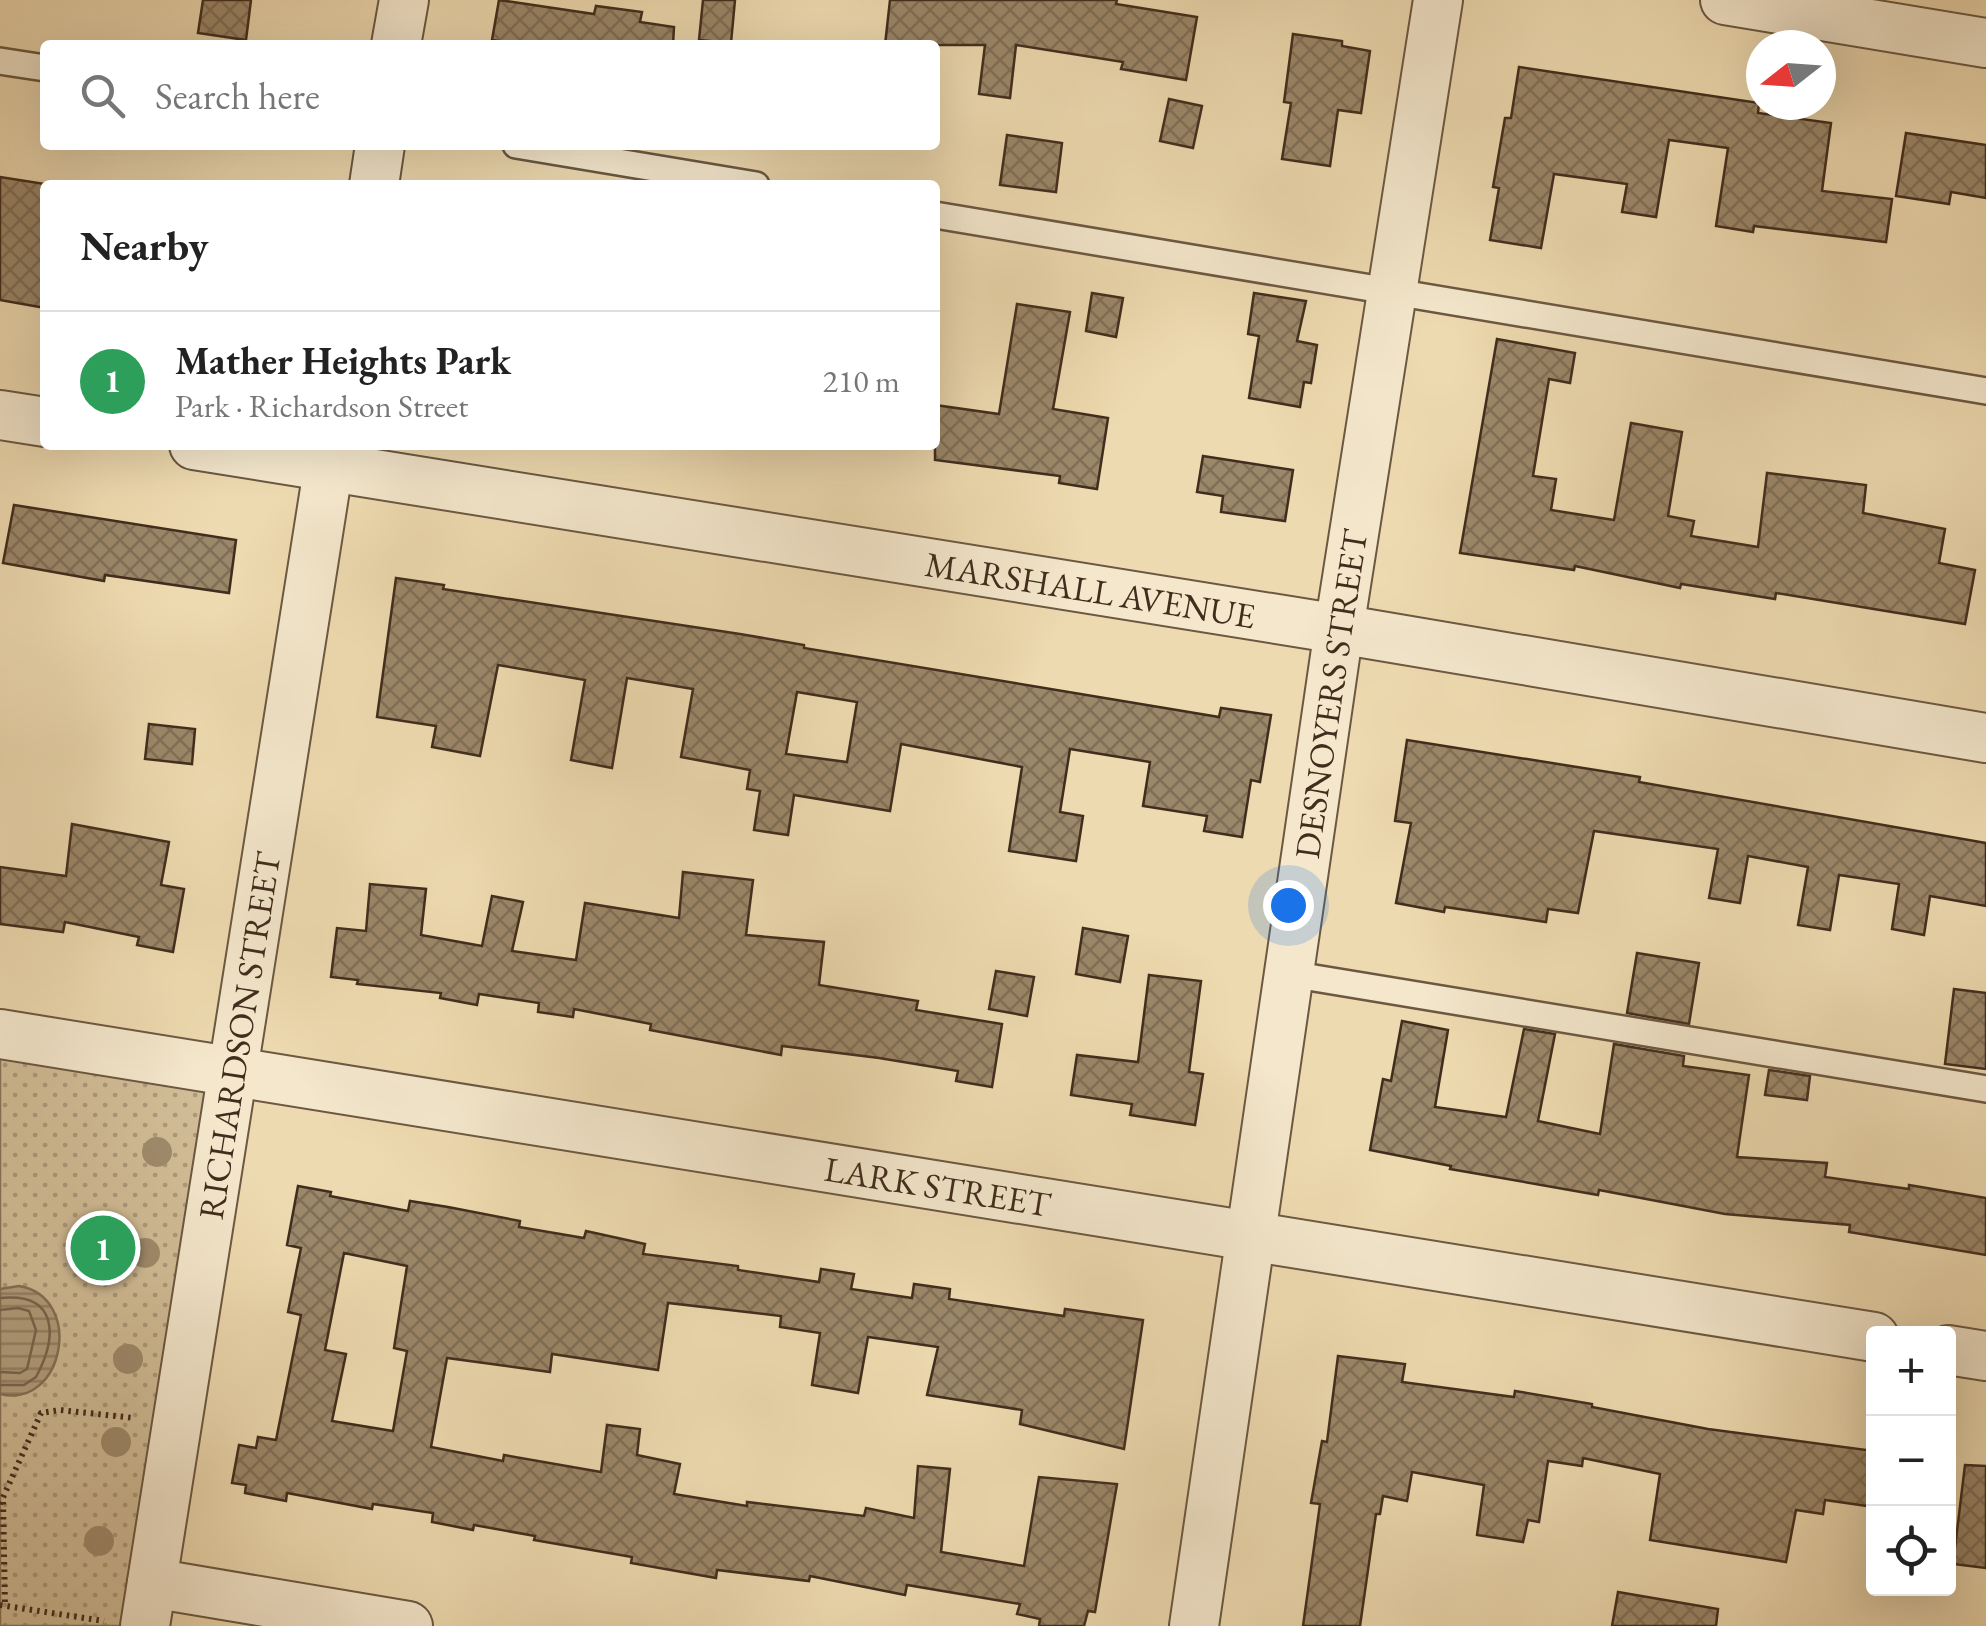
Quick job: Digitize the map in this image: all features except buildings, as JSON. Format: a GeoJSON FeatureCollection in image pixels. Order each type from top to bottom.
{"type":"FeatureCollection","features":[{"type":"Feature","properties":{"kind":"street"},"geometry":{"type":"LineString","coordinates":[[397,40],[404,0]]}},
{"type":"Feature","properties":{"kind":"street","name":"DESNOYERS STREET"},"geometry":{"type":"LineString","coordinates":[[1194,1626],[1339,629],[1438,0]]}},
{"type":"Feature","properties":{"kind":"street"},"geometry":{"type":"LineString","coordinates":[[1725,0],[1986,43]]}},
{"type":"Feature","properties":{"kind":"street"},"geometry":{"type":"LineString","coordinates":[[375,180],[379,150]]}},
{"type":"Feature","properties":{"kind":"street"},"geometry":{"type":"LineString","coordinates":[[0,415],[40,421]]}},
{"type":"Feature","properties":{"kind":"street","name":"MARSHALL AVENUE"},"geometry":{"type":"LineString","coordinates":[[262,450],[331,455],[1986,738]]}},
{"type":"Feature","properties":{"kind":"street","name":"RICHARDSON STREET"},"geometry":{"type":"LineString","coordinates":[[138,1611],[178,1422],[331,455]]}},
{"type":"Feature","properties":{"kind":"street","name":"LARK STREET"},"geometry":{"type":"LineString","coordinates":[[0,1034],[1866,1337]]}},
{"type":"Feature","properties":{"kind":"street"},"geometry":{"type":"LineString","coordinates":[[1956,1351],[1986,1356]]}},
{"type":"Feature","properties":{"kind":"street"},"geometry":{"type":"LineString","coordinates":[[138,1611],[408,1626]]}},
{"type":"Feature","properties":{"kind":"lane"},"geometry":{"type":"LineString","coordinates":[[0,61],[40,67]]}},
{"type":"Feature","properties":{"kind":"lane"},"geometry":{"type":"LineString","coordinates":[[546,150],[726,180]]}},
{"type":"Feature","properties":{"kind":"lane"},"geometry":{"type":"LineString","coordinates":[[940,216],[1986,392]]}},
{"type":"Feature","properties":{"kind":"lane"},"geometry":{"type":"LineString","coordinates":[[1290,974],[1986,1088]]}},
{"type":"Feature","properties":{"kind":"path"},"geometry":{"type":"LineString","coordinates":[[138,1611],[3,1605],[2,1503],[41,1413],[60,1410],[178,1422]]}},
{"type":"Feature","properties":{"kind":"shaded area"},"geometry":{"type":"Polygon","coordinates":[[[0,1034],[234,1073],[145,1626],[0,1626],[0,1034]]]}},
{"type":"Feature","properties":{"kind":"water"},"geometry":{"type":"Polygon","coordinates":[[[19,1286],[40,1294],[53,1310],[59,1329],[58,1350],[52,1370],[39,1385],[22,1394],[0,1394],[0,1289],[19,1286]]]}},
{"type":"Feature","properties":{"kind":"place","name":"Mather Heights Park"},"geometry":{"type":"Point","coordinates":[103,1248]}}]}
